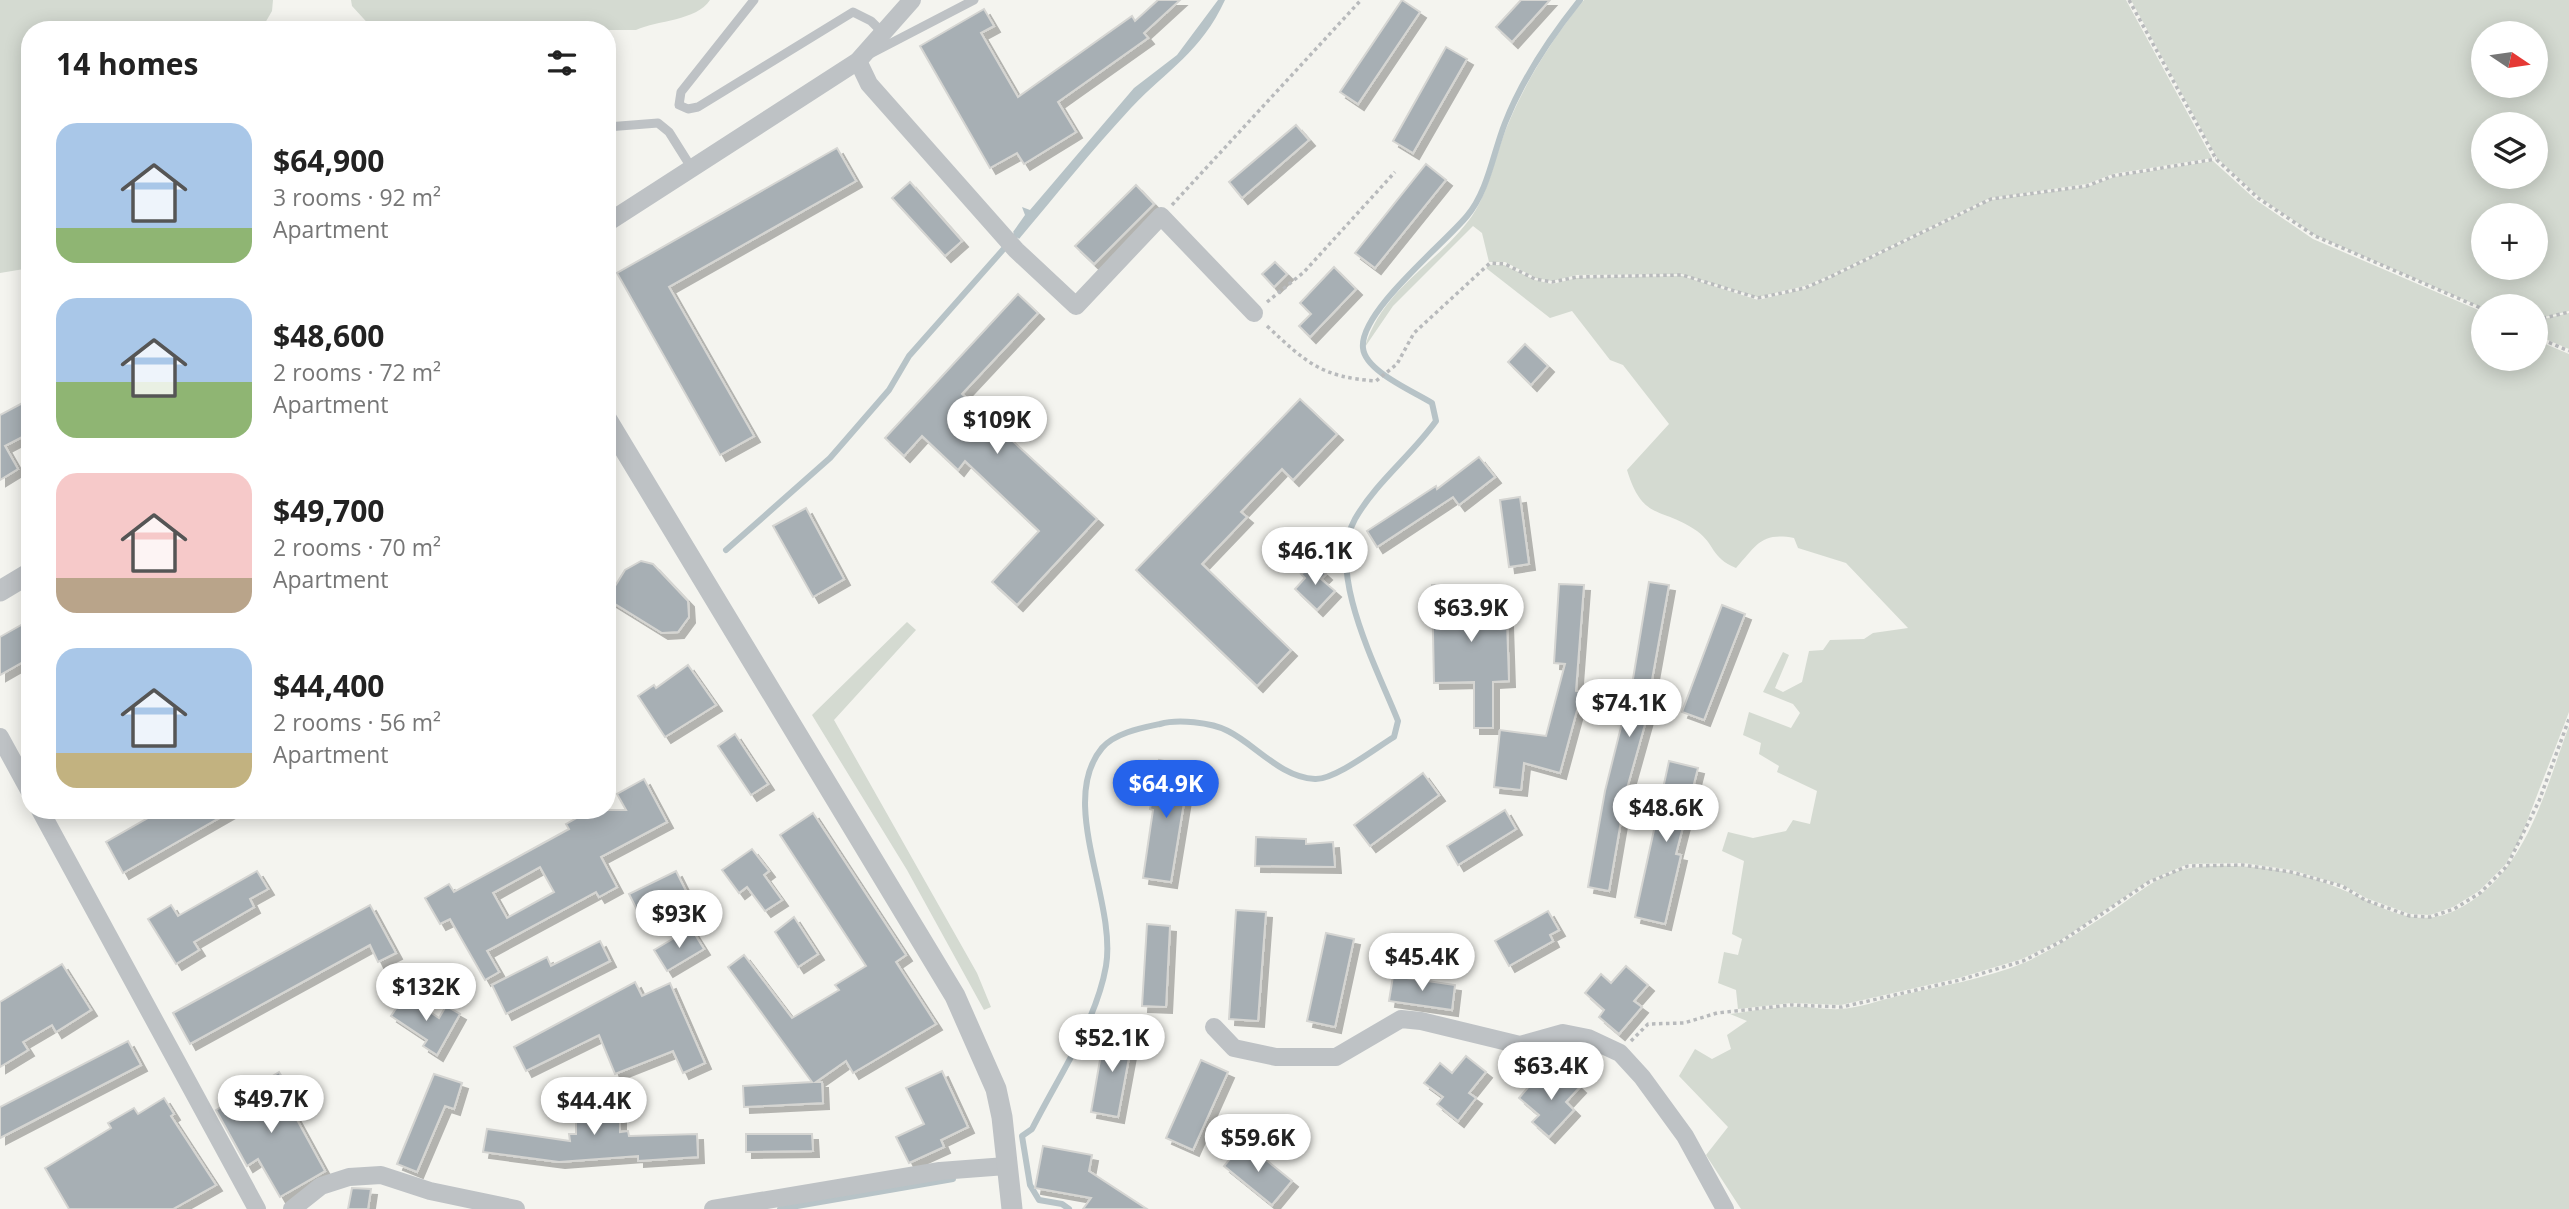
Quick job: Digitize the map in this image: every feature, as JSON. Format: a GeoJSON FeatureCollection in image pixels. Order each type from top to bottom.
{"type":"FeatureCollection","features":[{"type":"Feature","properties":{"kind":"street"},"geometry":{"type":"LineString","coordinates":[[616,217],[858,61],[881,31],[912,0]]}},
{"type":"Feature","properties":{"kind":"street"},"geometry":{"type":"LineString","coordinates":[[858,61],[869,84],[1011,244],[1076,306],[1161,216],[1254,313]]}},
{"type":"Feature","properties":{"kind":"street"},"geometry":{"type":"LineString","coordinates":[[616,435],[955,996],[996,1089],[1002,1116],[1012,1209]]}},
{"type":"Feature","properties":{"kind":"street"},"geometry":{"type":"LineString","coordinates":[[0,591],[21,578]]}},
{"type":"Feature","properties":{"kind":"street"},"geometry":{"type":"LineString","coordinates":[[0,737],[21,776]]}},
{"type":"Feature","properties":{"kind":"street"},"geometry":{"type":"LineString","coordinates":[[45,819],[257,1209]]}},
{"type":"Feature","properties":{"kind":"street"},"geometry":{"type":"LineString","coordinates":[[1214,1027],[1234,1048],[1276,1057],[1336,1057],[1401,1019],[1421,1021],[1520,1045],[1563,1033],[1588,1038],[1620,1053],[1685,1136],[1725,1209]]}},
{"type":"Feature","properties":{"kind":"street"},"geometry":{"type":"LineString","coordinates":[[713,1209],[940,1171],[1006,1166]]}},
{"type":"Feature","properties":{"kind":"street"},"geometry":{"type":"LineString","coordinates":[[292,1209],[321,1186],[349,1177],[381,1175],[430,1191],[516,1209]]}},
{"type":"Feature","properties":{"kind":"lane"},"geometry":{"type":"LineString","coordinates":[[754,0],[681,92],[679,105],[688,109],[698,107],[853,12],[871,21],[881,31]]}},
{"type":"Feature","properties":{"kind":"lane"},"geometry":{"type":"LineString","coordinates":[[858,61],[974,0]]}},
{"type":"Feature","properties":{"kind":"lane"},"geometry":{"type":"LineString","coordinates":[[616,126],[658,123],[669,132],[691,167]]}},
{"type":"Feature","properties":{"kind":"path"},"geometry":{"type":"LineString","coordinates":[[1161,216],[1361,0]]}},
{"type":"Feature","properties":{"kind":"path"},"geometry":{"type":"LineString","coordinates":[[2129,0],[2216,159],[2258,198],[2315,236],[2471,304]]}},
{"type":"Feature","properties":{"kind":"path"},"geometry":{"type":"LineString","coordinates":[[1395,172],[1304,272],[1254,313],[1315,369],[1376,381],[1397,364],[1414,333],[1490,264],[1505,264],[1535,279],[1552,282],[1577,277],[1682,275],[1758,298],[1805,288],[1830,278],[1991,199],[2087,186],[2113,176],[2216,159]]}},
{"type":"Feature","properties":{"kind":"path"},"geometry":{"type":"LineString","coordinates":[[2548,317],[2569,312]]}},
{"type":"Feature","properties":{"kind":"path"},"geometry":{"type":"LineString","coordinates":[[2548,342],[2569,351]]}},
{"type":"Feature","properties":{"kind":"path"},"geometry":{"type":"LineString","coordinates":[[1620,1053],[1648,1024],[1684,1023],[1717,1013],[1791,1005],[1842,1007],[1960,980],[2022,961],[2062,941],[2149,882],[2188,866],[2243,865],[2291,872],[2342,887],[2365,900],[2410,916],[2430,917],[2454,909],[2480,893],[2507,866],[2534,813],[2569,719]]}},
{"type":"Feature","properties":{"kind":"shaded area"},"geometry":{"type":"Polygon","coordinates":[[[0,0],[273,0],[272,11],[266,21],[21,21],[21,270],[0,273],[0,0]]]}},
{"type":"Feature","properties":{"kind":"shaded area"},"geometry":{"type":"Polygon","coordinates":[[[351,0],[710,0],[696,12],[636,30],[616,30],[616,21],[366,21],[352,6],[351,0]]]}},
{"type":"Feature","properties":{"kind":"shaded area"},"geometry":{"type":"Polygon","coordinates":[[[1218,0],[1225,0],[1216,18],[1194,47],[1131,108],[1019,239],[1013,232],[1025,215],[1022,207],[1030,210],[1134,88],[1177,55],[1218,0]]]}},
{"type":"Feature","properties":{"kind":"shaded area"},"geometry":{"type":"Polygon","coordinates":[[[1584,0],[2126,0],[2212,158],[2113,174],[2087,184],[1990,198],[1829,276],[1805,286],[1758,297],[1682,274],[1577,275],[1552,281],[1536,278],[1505,262],[1489,262],[1482,233],[1473,226],[1393,306],[1365,347],[1373,326],[1398,292],[1459,233],[1472,216],[1484,194],[1504,134],[1524,90],[1562,28],[1584,0]]]}},
{"type":"Feature","properties":{"kind":"shaded area"},"geometry":{"type":"Polygon","coordinates":[[[2131,0],[2569,0],[2569,311],[2548,316],[2548,294],[2471,294],[2471,303],[2315,235],[2259,197],[2217,158],[2131,0]]]}},
{"type":"Feature","properties":{"kind":"shaded area"},"geometry":{"type":"Polygon","coordinates":[[[2213,161],[2256,200],[2313,239],[2471,307],[2471,371],[2548,371],[2548,345],[2569,354],[2569,712],[2521,837],[2505,865],[2479,891],[2453,907],[2430,915],[2410,914],[2366,898],[2343,885],[2291,870],[2243,863],[2188,864],[2148,881],[2061,940],[2022,959],[1959,978],[1841,1005],[1791,1003],[1738,1009],[1736,990],[1718,983],[1724,952],[1738,955],[1742,939],[1732,934],[1744,861],[1722,851],[1728,832],[1753,838],[1786,831],[1793,820],[1810,824],[1817,791],[1777,772],[1779,766],[1759,754],[1761,743],[1743,735],[1749,712],[1791,728],[1800,713],[1793,704],[1763,692],[1783,652],[1789,655],[1775,688],[1783,692],[1802,682],[1809,651],[1823,650],[1830,640],[1864,639],[1873,633],[1908,628],[1846,563],[1798,548],[1794,538],[1774,537],[1760,542],[1736,568],[1722,560],[1697,531],[1647,506],[1633,487],[1627,470],[1669,424],[1623,365],[1610,360],[1572,311],[1550,318],[1486,268],[1490,265],[1504,265],[1535,280],[1552,284],[1577,278],[1682,276],[1758,300],[1805,289],[1991,200],[2087,187],[2114,177],[2213,161]]]}},
{"type":"Feature","properties":{"kind":"shaded area"},"geometry":{"type":"Polygon","coordinates":[[[2569,313],[2569,349],[2548,340],[2548,318],[2569,313]]]}},
{"type":"Feature","properties":{"kind":"shaded area"},"geometry":{"type":"Polygon","coordinates":[[[907,622],[916,630],[834,720],[977,973],[991,1007],[984,1010],[907,870],[812,715],[907,622]]]}},
{"type":"Feature","properties":{"kind":"shaded area"},"geometry":{"type":"Polygon","coordinates":[[[2569,726],[2569,1209],[1741,1209],[1706,1155],[1728,1127],[1679,1076],[1695,1049],[1712,1059],[1731,1049],[1727,1035],[1747,1021],[1730,1014],[1785,1007],[1835,1009],[1862,1006],[1995,973],[2048,951],[2159,879],[2191,868],[2228,866],[2287,872],[2324,882],[2383,908],[2411,917],[2441,916],[2480,895],[2499,877],[2515,855],[2540,805],[2569,726]]]}},
{"type":"Feature","properties":{"kind":"building"},"geometry":{"type":"Polygon","coordinates":[[[1158,0],[1180,0],[1144,33],[1148,38],[1058,102],[1076,132],[1024,164],[1017,153],[990,168],[920,46],[984,9],[994,26],[981,33],[1018,97],[1132,16],[1135,21],[1158,0]]]}},
{"type":"Feature","properties":{"kind":"building"},"geometry":{"type":"Polygon","coordinates":[[[1402,0],[1420,12],[1358,104],[1340,92],[1402,0]]]}},
{"type":"Feature","properties":{"kind":"building"},"geometry":{"type":"Polygon","coordinates":[[[1521,0],[1550,0],[1512,42],[1496,27],[1521,0]]]}},
{"type":"Feature","properties":{"kind":"building"},"geometry":{"type":"Polygon","coordinates":[[[1446,47],[1467,59],[1413,153],[1393,141],[1446,47]]]}},
{"type":"Feature","properties":{"kind":"building"},"geometry":{"type":"Polygon","coordinates":[[[1296,125],[1309,140],[1242,198],[1229,182],[1296,125]]]}},
{"type":"Feature","properties":{"kind":"building"},"geometry":{"type":"Polygon","coordinates":[[[837,148],[856,181],[669,287],[754,436],[720,455],[617,273],[837,148]]]}},
{"type":"Feature","properties":{"kind":"building"},"geometry":{"type":"Polygon","coordinates":[[[1426,164],[1446,180],[1375,268],[1355,253],[1426,164]]]}},
{"type":"Feature","properties":{"kind":"building"},"geometry":{"type":"Polygon","coordinates":[[[910,182],[962,241],[945,256],[892,198],[910,182]]]}},
{"type":"Feature","properties":{"kind":"building"},"geometry":{"type":"Polygon","coordinates":[[[1136,185],[1154,204],[1094,264],[1075,246],[1136,185]]]}},
{"type":"Feature","properties":{"kind":"building"},"geometry":{"type":"Polygon","coordinates":[[[1275,262],[1287,274],[1274,287],[1262,274],[1275,262]]]}},
{"type":"Feature","properties":{"kind":"building"},"geometry":{"type":"Polygon","coordinates":[[[1334,267],[1356,289],[1310,337],[1299,326],[1311,314],[1300,303],[1334,267]]]}},
{"type":"Feature","properties":{"kind":"building"},"geometry":{"type":"Polygon","coordinates":[[[1018,294],[1038,313],[962,394],[1097,519],[1017,605],[992,582],[1039,531],[965,461],[958,470],[922,436],[904,456],[885,438],[1018,294]]]}},
{"type":"Feature","properties":{"kind":"building"},"geometry":{"type":"Polygon","coordinates":[[[1525,344],[1548,366],[1531,385],[1508,362],[1525,344]]]}},
{"type":"Feature","properties":{"kind":"building"},"geometry":{"type":"Polygon","coordinates":[[[1300,399],[1337,434],[1293,480],[1282,469],[1241,512],[1247,517],[1202,564],[1291,650],[1257,686],[1136,570],[1300,399]]]}},
{"type":"Feature","properties":{"kind":"building"},"geometry":{"type":"Polygon","coordinates":[[[21,404],[21,438],[5,446],[18,469],[0,480],[0,415],[21,404]]]}},
{"type":"Feature","properties":{"kind":"building"},"geometry":{"type":"Polygon","coordinates":[[[1479,457],[1495,477],[1459,505],[1453,497],[1377,547],[1367,531],[1436,486],[1437,489],[1479,457]]]}},
{"type":"Feature","properties":{"kind":"building"},"geometry":{"type":"Polygon","coordinates":[[[1520,497],[1529,564],[1509,567],[1500,500],[1520,497]]]}},
{"type":"Feature","properties":{"kind":"building"},"geometry":{"type":"Polygon","coordinates":[[[806,508],[844,579],[813,597],[773,526],[806,508]]]}},
{"type":"Feature","properties":{"kind":"building"},"geometry":{"type":"Polygon","coordinates":[[[641,561],[653,564],[688,601],[689,617],[678,632],[662,633],[616,605],[616,584],[625,570],[641,561]]]}},
{"type":"Feature","properties":{"kind":"building"},"geometry":{"type":"Polygon","coordinates":[[[1316,565],[1326,574],[1321,579],[1335,591],[1317,610],[1295,589],[1305,578],[1301,574],[1316,565]]]}},
{"type":"Feature","properties":{"kind":"building"},"geometry":{"type":"Polygon","coordinates":[[[1649,582],[1669,585],[1648,702],[1651,703],[1626,792],[1609,891],[1588,887],[1605,791],[1633,679],[1649,582]]]}},
{"type":"Feature","properties":{"kind":"building"},"geometry":{"type":"Polygon","coordinates":[[[1559,584],[1584,585],[1576,691],[1582,692],[1560,773],[1524,763],[1521,790],[1494,787],[1500,730],[1546,736],[1565,664],[1554,663],[1559,584]]]}},
{"type":"Feature","properties":{"kind":"building"},"geometry":{"type":"Polygon","coordinates":[[[1432,585],[1452,585],[1452,592],[1506,591],[1509,681],[1493,682],[1493,728],[1474,728],[1474,682],[1434,683],[1432,585]]]}},
{"type":"Feature","properties":{"kind":"building"},"geometry":{"type":"Polygon","coordinates":[[[1722,605],[1745,614],[1704,720],[1682,712],[1722,605]]]}},
{"type":"Feature","properties":{"kind":"building"},"geometry":{"type":"Polygon","coordinates":[[[21,625],[21,663],[0,675],[0,637],[21,625]]]}},
{"type":"Feature","properties":{"kind":"building"},"geometry":{"type":"Polygon","coordinates":[[[688,665],[716,705],[665,737],[638,696],[654,685],[656,688],[688,665]]]}},
{"type":"Feature","properties":{"kind":"building"},"geometry":{"type":"Polygon","coordinates":[[[735,734],[768,784],[751,795],[718,746],[735,734]]]}},
{"type":"Feature","properties":{"kind":"building"},"geometry":{"type":"Polygon","coordinates":[[[1159,760],[1190,766],[1171,882],[1143,878],[1153,810],[1150,809],[1159,760]]]}},
{"type":"Feature","properties":{"kind":"building"},"geometry":{"type":"Polygon","coordinates":[[[1669,761],[1698,768],[1676,854],[1681,855],[1665,924],[1635,917],[1669,761]]]}},
{"type":"Feature","properties":{"kind":"building"},"geometry":{"type":"Polygon","coordinates":[[[1423,773],[1439,795],[1370,846],[1354,825],[1423,773]]]}},
{"type":"Feature","properties":{"kind":"building"},"geometry":{"type":"Polygon","coordinates":[[[644,779],[667,822],[601,857],[617,887],[599,897],[596,892],[487,951],[499,972],[485,980],[450,919],[440,924],[425,898],[449,884],[454,892],[569,829],[566,824],[575,819],[616,819],[616,810],[626,810],[617,794],[644,779]],[[540,867],[493,893],[507,918],[554,892],[540,867]]]}},
{"type":"Feature","properties":{"kind":"building"},"geometry":{"type":"Polygon","coordinates":[[[1505,810],[1516,829],[1458,865],[1447,846],[1505,810]]]}},
{"type":"Feature","properties":{"kind":"building"},"geometry":{"type":"Polygon","coordinates":[[[813,813],[906,955],[896,962],[936,1024],[853,1073],[846,1061],[816,1082],[822,1082],[823,1103],[744,1107],[743,1086],[812,1082],[728,967],[744,955],[792,1018],[839,990],[835,985],[866,966],[780,835],[813,813]]]}},
{"type":"Feature","properties":{"kind":"building"},"geometry":{"type":"Polygon","coordinates":[[[146,819],[217,819],[123,873],[106,842],[146,819]]]}},
{"type":"Feature","properties":{"kind":"building"},"geometry":{"type":"Polygon","coordinates":[[[1256,837],[1306,839],[1306,844],[1333,842],[1335,867],[1255,866],[1256,837]]]}},
{"type":"Feature","properties":{"kind":"building"},"geometry":{"type":"Polygon","coordinates":[[[752,849],[769,871],[764,875],[782,900],[765,911],[747,887],[739,893],[722,870],[752,849]]]}},
{"type":"Feature","properties":{"kind":"building"},"geometry":{"type":"Polygon","coordinates":[[[257,871],[268,889],[250,899],[254,907],[194,942],[199,950],[176,964],[148,919],[171,905],[178,916],[257,871]]]}},
{"type":"Feature","properties":{"kind":"building"},"geometry":{"type":"Polygon","coordinates":[[[676,871],[688,895],[641,918],[629,894],[676,871]]]}},
{"type":"Feature","properties":{"kind":"building"},"geometry":{"type":"Polygon","coordinates":[[[370,905],[396,953],[378,962],[370,945],[190,1044],[173,1013],[370,905]]]}},
{"type":"Feature","properties":{"kind":"building"},"geometry":{"type":"Polygon","coordinates":[[[1236,910],[1266,912],[1258,1021],[1229,1019],[1236,910]]]}},
{"type":"Feature","properties":{"kind":"building"},"geometry":{"type":"Polygon","coordinates":[[[1548,911],[1559,930],[1550,935],[1553,941],[1509,966],[1495,941],[1548,911]]]}},
{"type":"Feature","properties":{"kind":"building"},"geometry":{"type":"Polygon","coordinates":[[[794,917],[818,954],[798,967],[775,932],[794,917]]]}},
{"type":"Feature","properties":{"kind":"building"},"geometry":{"type":"Polygon","coordinates":[[[1147,924],[1170,926],[1166,1007],[1142,1006],[1147,924]]]}},
{"type":"Feature","properties":{"kind":"building"},"geometry":{"type":"Polygon","coordinates":[[[691,928],[704,949],[667,971],[654,950],[691,928]]]}},
{"type":"Feature","properties":{"kind":"building"},"geometry":{"type":"Polygon","coordinates":[[[1326,933],[1354,939],[1335,1027],[1307,1021],[1326,933]]]}},
{"type":"Feature","properties":{"kind":"building"},"geometry":{"type":"Polygon","coordinates":[[[600,941],[610,961],[506,1014],[492,985],[547,957],[551,966],[600,941]]]}},
{"type":"Feature","properties":{"kind":"building"},"geometry":{"type":"Polygon","coordinates":[[[62,964],[91,1010],[56,1032],[52,1025],[23,1042],[28,1050],[0,1067],[0,1002],[62,964]]]}},
{"type":"Feature","properties":{"kind":"building"},"geometry":{"type":"Polygon","coordinates":[[[1626,966],[1648,985],[1634,1001],[1642,1007],[1619,1034],[1599,1017],[1604,1010],[1585,993],[1601,974],[1611,983],[1626,966]]]}},
{"type":"Feature","properties":{"kind":"building"},"geometry":{"type":"Polygon","coordinates":[[[1393,976],[1455,985],[1452,1010],[1389,1001],[1393,976]]]}},
{"type":"Feature","properties":{"kind":"building"},"geometry":{"type":"Polygon","coordinates":[[[635,982],[642,996],[670,983],[705,1063],[683,1073],[673,1051],[615,1074],[599,1035],[526,1071],[514,1047],[635,982]]]}},
{"type":"Feature","properties":{"kind":"building"},"geometry":{"type":"Polygon","coordinates":[[[405,995],[439,1018],[446,1006],[460,1014],[437,1055],[423,1046],[427,1040],[391,1016],[405,995]]]}},
{"type":"Feature","properties":{"kind":"building"},"geometry":{"type":"Polygon","coordinates":[[[1105,1031],[1133,1036],[1118,1117],[1091,1112],[1105,1031]]]}},
{"type":"Feature","properties":{"kind":"building"},"geometry":{"type":"Polygon","coordinates":[[[128,1041],[141,1065],[0,1138],[0,1107],[128,1041]]]}},
{"type":"Feature","properties":{"kind":"building"},"geometry":{"type":"Polygon","coordinates":[[[1466,1056],[1486,1072],[1469,1093],[1476,1098],[1458,1121],[1437,1104],[1443,1097],[1424,1083],[1440,1063],[1452,1073],[1466,1056]]]}},
{"type":"Feature","properties":{"kind":"building"},"geometry":{"type":"Polygon","coordinates":[[[1201,1060],[1228,1072],[1193,1150],[1166,1138],[1201,1060]]]}},
{"type":"Feature","properties":{"kind":"building"},"geometry":{"type":"Polygon","coordinates":[[[1562,1070],[1580,1087],[1566,1102],[1574,1110],[1549,1137],[1532,1122],[1539,1115],[1519,1098],[1536,1078],[1546,1087],[1562,1070]]]}},
{"type":"Feature","properties":{"kind":"building"},"geometry":{"type":"Polygon","coordinates":[[[942,1071],[968,1127],[941,1140],[944,1147],[909,1163],[896,1137],[924,1124],[906,1088],[942,1071]]]}},
{"type":"Feature","properties":{"kind":"building"},"geometry":{"type":"Polygon","coordinates":[[[279,1072],[291,1092],[284,1096],[325,1171],[280,1197],[258,1159],[247,1166],[216,1110],[279,1072]]]}},
{"type":"Feature","properties":{"kind":"building"},"geometry":{"type":"Polygon","coordinates":[[[434,1074],[462,1083],[454,1109],[445,1106],[417,1172],[397,1164],[434,1074]]]}},
{"type":"Feature","properties":{"kind":"building"},"geometry":{"type":"Polygon","coordinates":[[[620,1089],[620,1132],[628,1131],[629,1136],[697,1134],[698,1157],[638,1161],[638,1156],[559,1162],[483,1152],[487,1129],[570,1141],[569,1134],[576,1134],[576,1090],[620,1089]]]}},
{"type":"Feature","properties":{"kind":"building"},"geometry":{"type":"Polygon","coordinates":[[[164,1098],[174,1114],[171,1116],[216,1185],[173,1209],[69,1209],[45,1168],[111,1128],[108,1123],[134,1108],[138,1114],[164,1098]]]}},
{"type":"Feature","properties":{"kind":"building"},"geometry":{"type":"Polygon","coordinates":[[[746,1134],[812,1134],[813,1151],[746,1152],[746,1134]]]}},
{"type":"Feature","properties":{"kind":"building"},"geometry":{"type":"Polygon","coordinates":[[[1244,1142],[1292,1181],[1272,1205],[1224,1166],[1244,1142]]]}},
{"type":"Feature","properties":{"kind":"building"},"geometry":{"type":"Polygon","coordinates":[[[1043,1146],[1092,1155],[1089,1171],[1147,1209],[1083,1209],[1091,1198],[1035,1188],[1043,1146]]]}},
{"type":"Feature","properties":{"kind":"building"},"geometry":{"type":"Polygon","coordinates":[[[352,1188],[371,1189],[368,1209],[348,1209],[352,1188]]]}},
{"type":"Feature","properties":{"kind":"waterway"},"geometry":{"type":"LineString","coordinates":[[1069,1209],[1062,1204],[1039,1200],[1030,1185],[1022,1136],[1032,1129],[1085,1029],[1106,966],[1104,912],[1086,824],[1085,796],[1090,770],[1102,748],[1114,738],[1167,722],[1194,722],[1221,728],[1279,767],[1302,777],[1315,779],[1344,769],[1394,737],[1398,721],[1368,649],[1350,593],[1346,566],[1347,541],[1355,519],[1364,505],[1436,421],[1432,403],[1391,380],[1372,365],[1363,348],[1365,333],[1388,298],[1474,206],[1520,91],[1548,43],[1580,0]]}},
{"type":"Feature","properties":{"kind":"waterway"},"geometry":{"type":"LineString","coordinates":[[726,550],[830,458],[889,390],[909,356],[1016,235]]}},
{"type":"Feature","properties":{"kind":"waterway"},"geometry":{"type":"LineString","coordinates":[[780,1209],[953,1179]]}}]}
